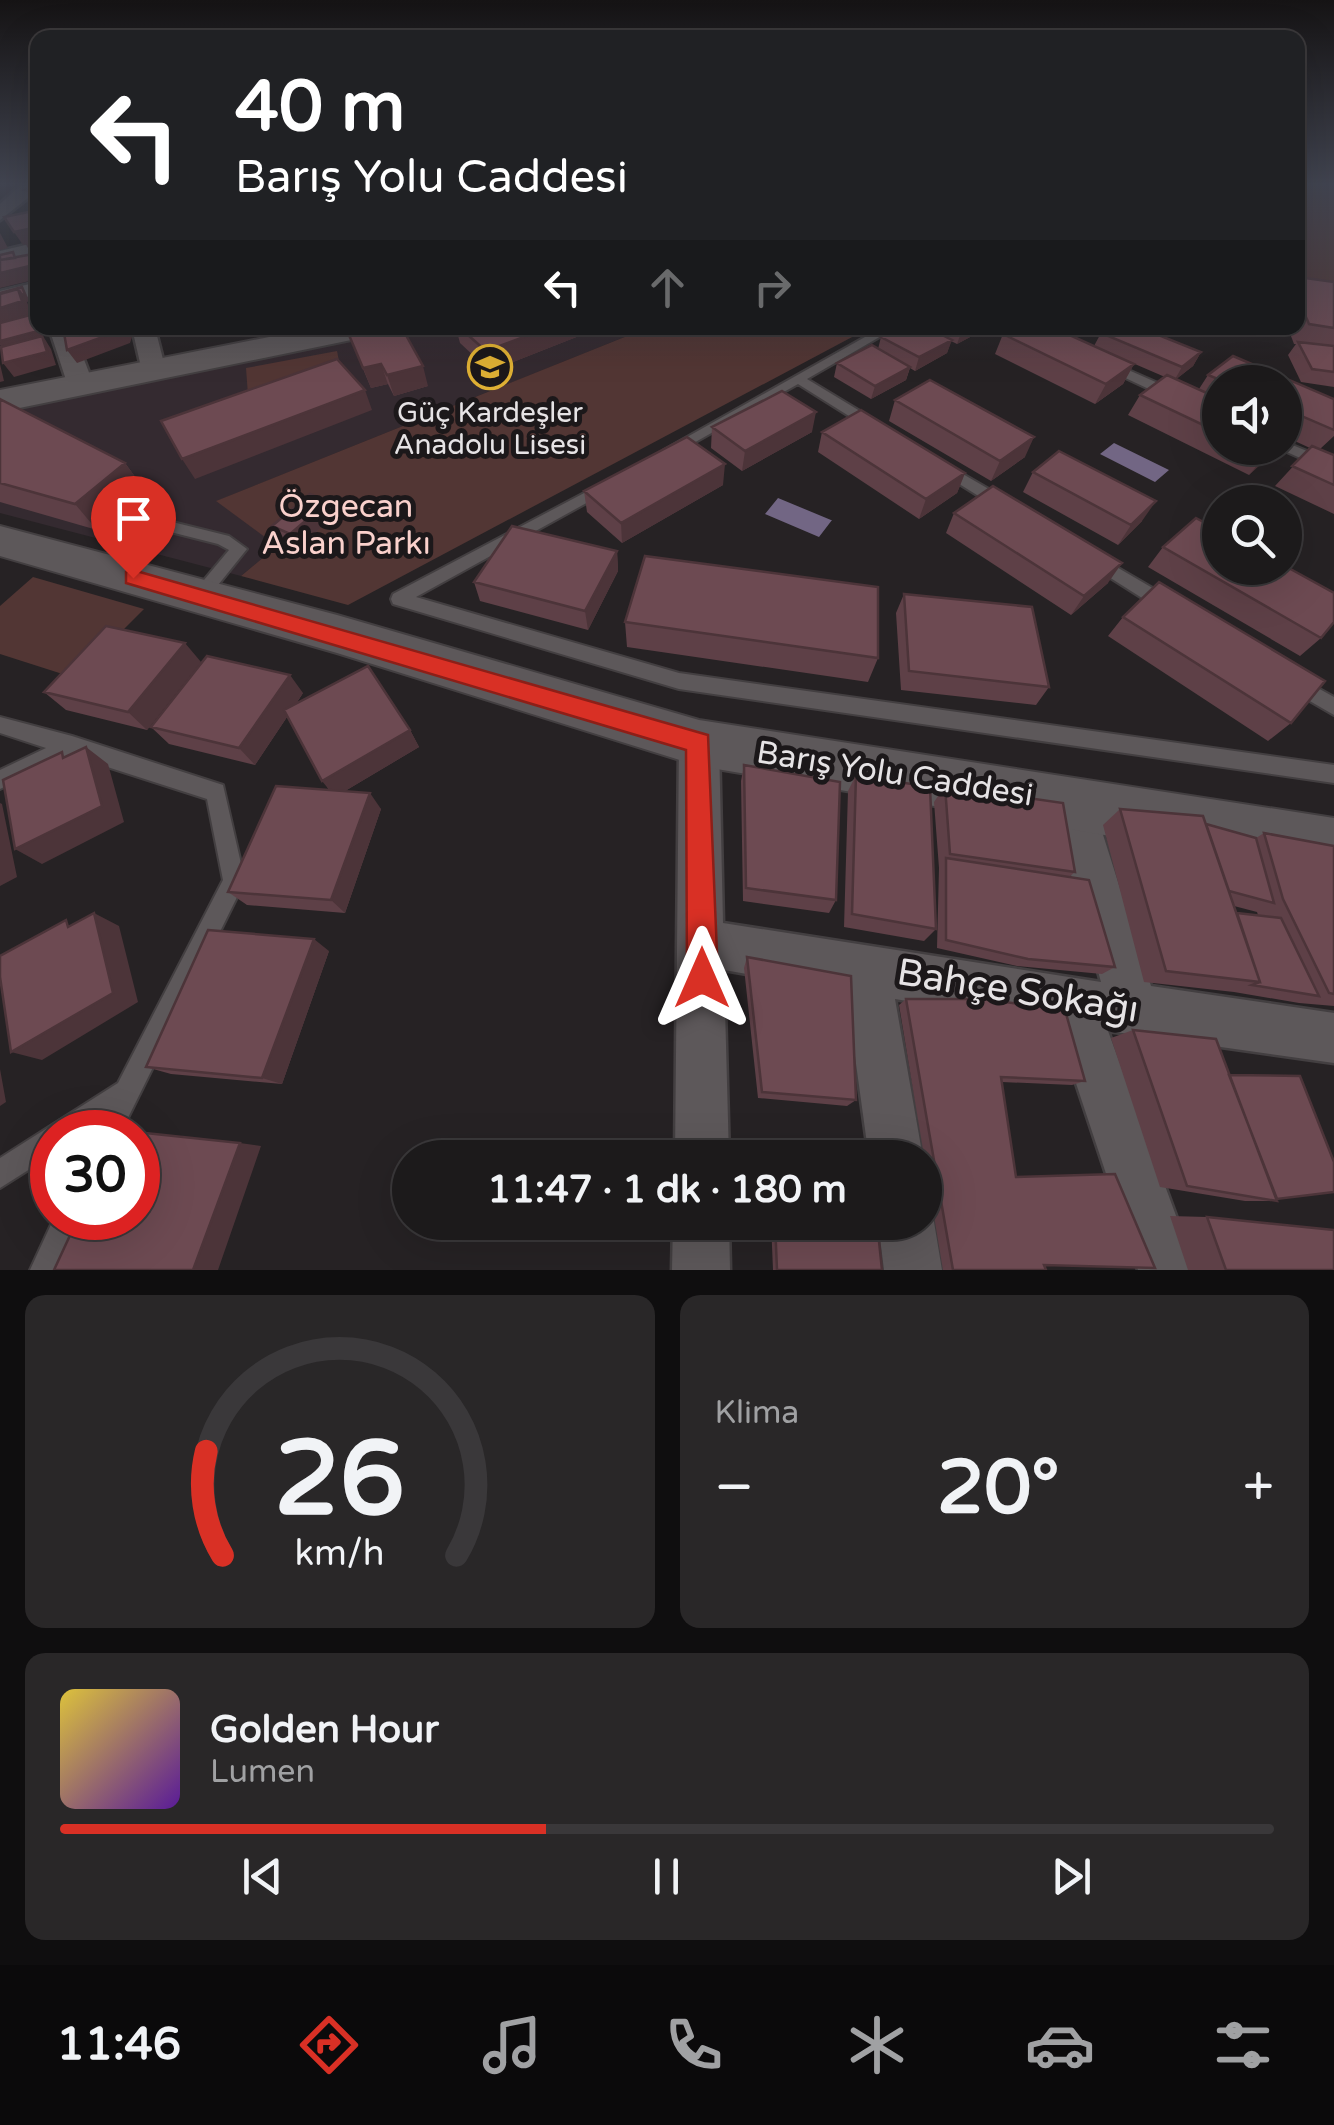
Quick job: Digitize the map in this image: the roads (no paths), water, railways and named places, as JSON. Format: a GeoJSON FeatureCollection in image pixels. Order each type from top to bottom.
{"type":"FeatureCollection","features":[{"type":"Feature","properties":{"kind":"main road"},"geometry":{"type":"LineString","coordinates":[[0,401],[304,335]]}},
{"type":"Feature","properties":{"kind":"main road","name":"Barış Yolu Caddesi"},"geometry":{"type":"LineString","coordinates":[[0,541],[699,743],[1071,800],[1334,846]]}},
{"type":"Feature","properties":{"kind":"street"},"geometry":{"type":"LineString","coordinates":[[0,257],[30,250]]}},
{"type":"Feature","properties":{"kind":"street"},"geometry":{"type":"LineString","coordinates":[[0,298],[30,291]]}},
{"type":"Feature","properties":{"kind":"street"},"geometry":{"type":"LineString","coordinates":[[62,335],[80,384]]}},
{"type":"Feature","properties":{"kind":"street"},"geometry":{"type":"LineString","coordinates":[[144,335],[153,368]]}},
{"type":"Feature","properties":{"kind":"street"},"geometry":{"type":"LineString","coordinates":[[699,743],[702,1140]]}},
{"type":"Feature","properties":{"kind":"street"},"geometry":{"type":"LineString","coordinates":[[1071,800],[1133,1008]]}},
{"type":"Feature","properties":{"kind":"street","name":"Bahçe Sokağı"},"geometry":{"type":"LineString","coordinates":[[702,943],[866,967],[1074,1005],[1133,1008],[1334,1038]]}},
{"type":"Feature","properties":{"kind":"street"},"geometry":{"type":"LineString","coordinates":[[866,967],[893,1140]]}},
{"type":"Feature","properties":{"kind":"street"},"geometry":{"type":"LineString","coordinates":[[1074,1005],[1167,1270]]}},
{"type":"Feature","properties":{"kind":"street"},"geometry":{"type":"LineString","coordinates":[[701,1240],[701,1270]]}},
{"type":"Feature","properties":{"kind":"street"},"geometry":{"type":"LineString","coordinates":[[909,1240],[913,1270]]}},
{"type":"Feature","properties":{"kind":"lane"},"geometry":{"type":"LineString","coordinates":[[660,456],[877,335]]}},
{"type":"Feature","properties":{"kind":"lane"},"geometry":{"type":"LineString","coordinates":[[1096,360],[1185,400]]}},
{"type":"Feature","properties":{"kind":"lane"},"geometry":{"type":"LineString","coordinates":[[800,380],[883,431]]}},
{"type":"Feature","properties":{"kind":"lane"},"geometry":{"type":"LineString","coordinates":[[1302,454],[1334,468]]}},
{"type":"Feature","properties":{"kind":"lane"},"geometry":{"type":"LineString","coordinates":[[933,462],[1017,513]]}},
{"type":"Feature","properties":{"kind":"lane"},"geometry":{"type":"LineString","coordinates":[[626,476],[399,599],[679,681],[1334,774]]}},
{"type":"Feature","properties":{"kind":"lane"},"geometry":{"type":"LineString","coordinates":[[128,516],[224,540],[238,549],[200,596]]}},
{"type":"Feature","properties":{"kind":"lane"},"geometry":{"type":"LineString","coordinates":[[1084,554],[1184,615]]}},
{"type":"Feature","properties":{"kind":"lane"},"geometry":{"type":"LineString","coordinates":[[1284,676],[1334,707]]}},
{"type":"Feature","properties":{"kind":"lane"},"geometry":{"type":"LineString","coordinates":[[0,725],[216,792],[234,881],[116,1110]]}},
{"type":"Feature","properties":{"kind":"lane"},"geometry":{"type":"LineString","coordinates":[[0,780],[72,745]]}},
{"type":"Feature","properties":{"kind":"lane"},"geometry":{"type":"LineString","coordinates":[[97,1110],[124,1092]]}},
{"type":"Feature","properties":{"kind":"lane"},"geometry":{"type":"LineString","coordinates":[[0,1174],[30,1154]]}},
{"type":"Feature","properties":{"kind":"lane"},"geometry":{"type":"LineString","coordinates":[[44,1270],[58,1240]]}},
{"type":"Feature","properties":{"kind":"place","name":"Güç Kardeşler Anadolu Lisesi"},"geometry":{"type":"Point","coordinates":[490,367]}},
{"type":"Feature","properties":{"kind":"park label","name":"Özgecan Aslan Parkı"},"geometry":{"type":"Point","coordinates":[346,524]}}]}
